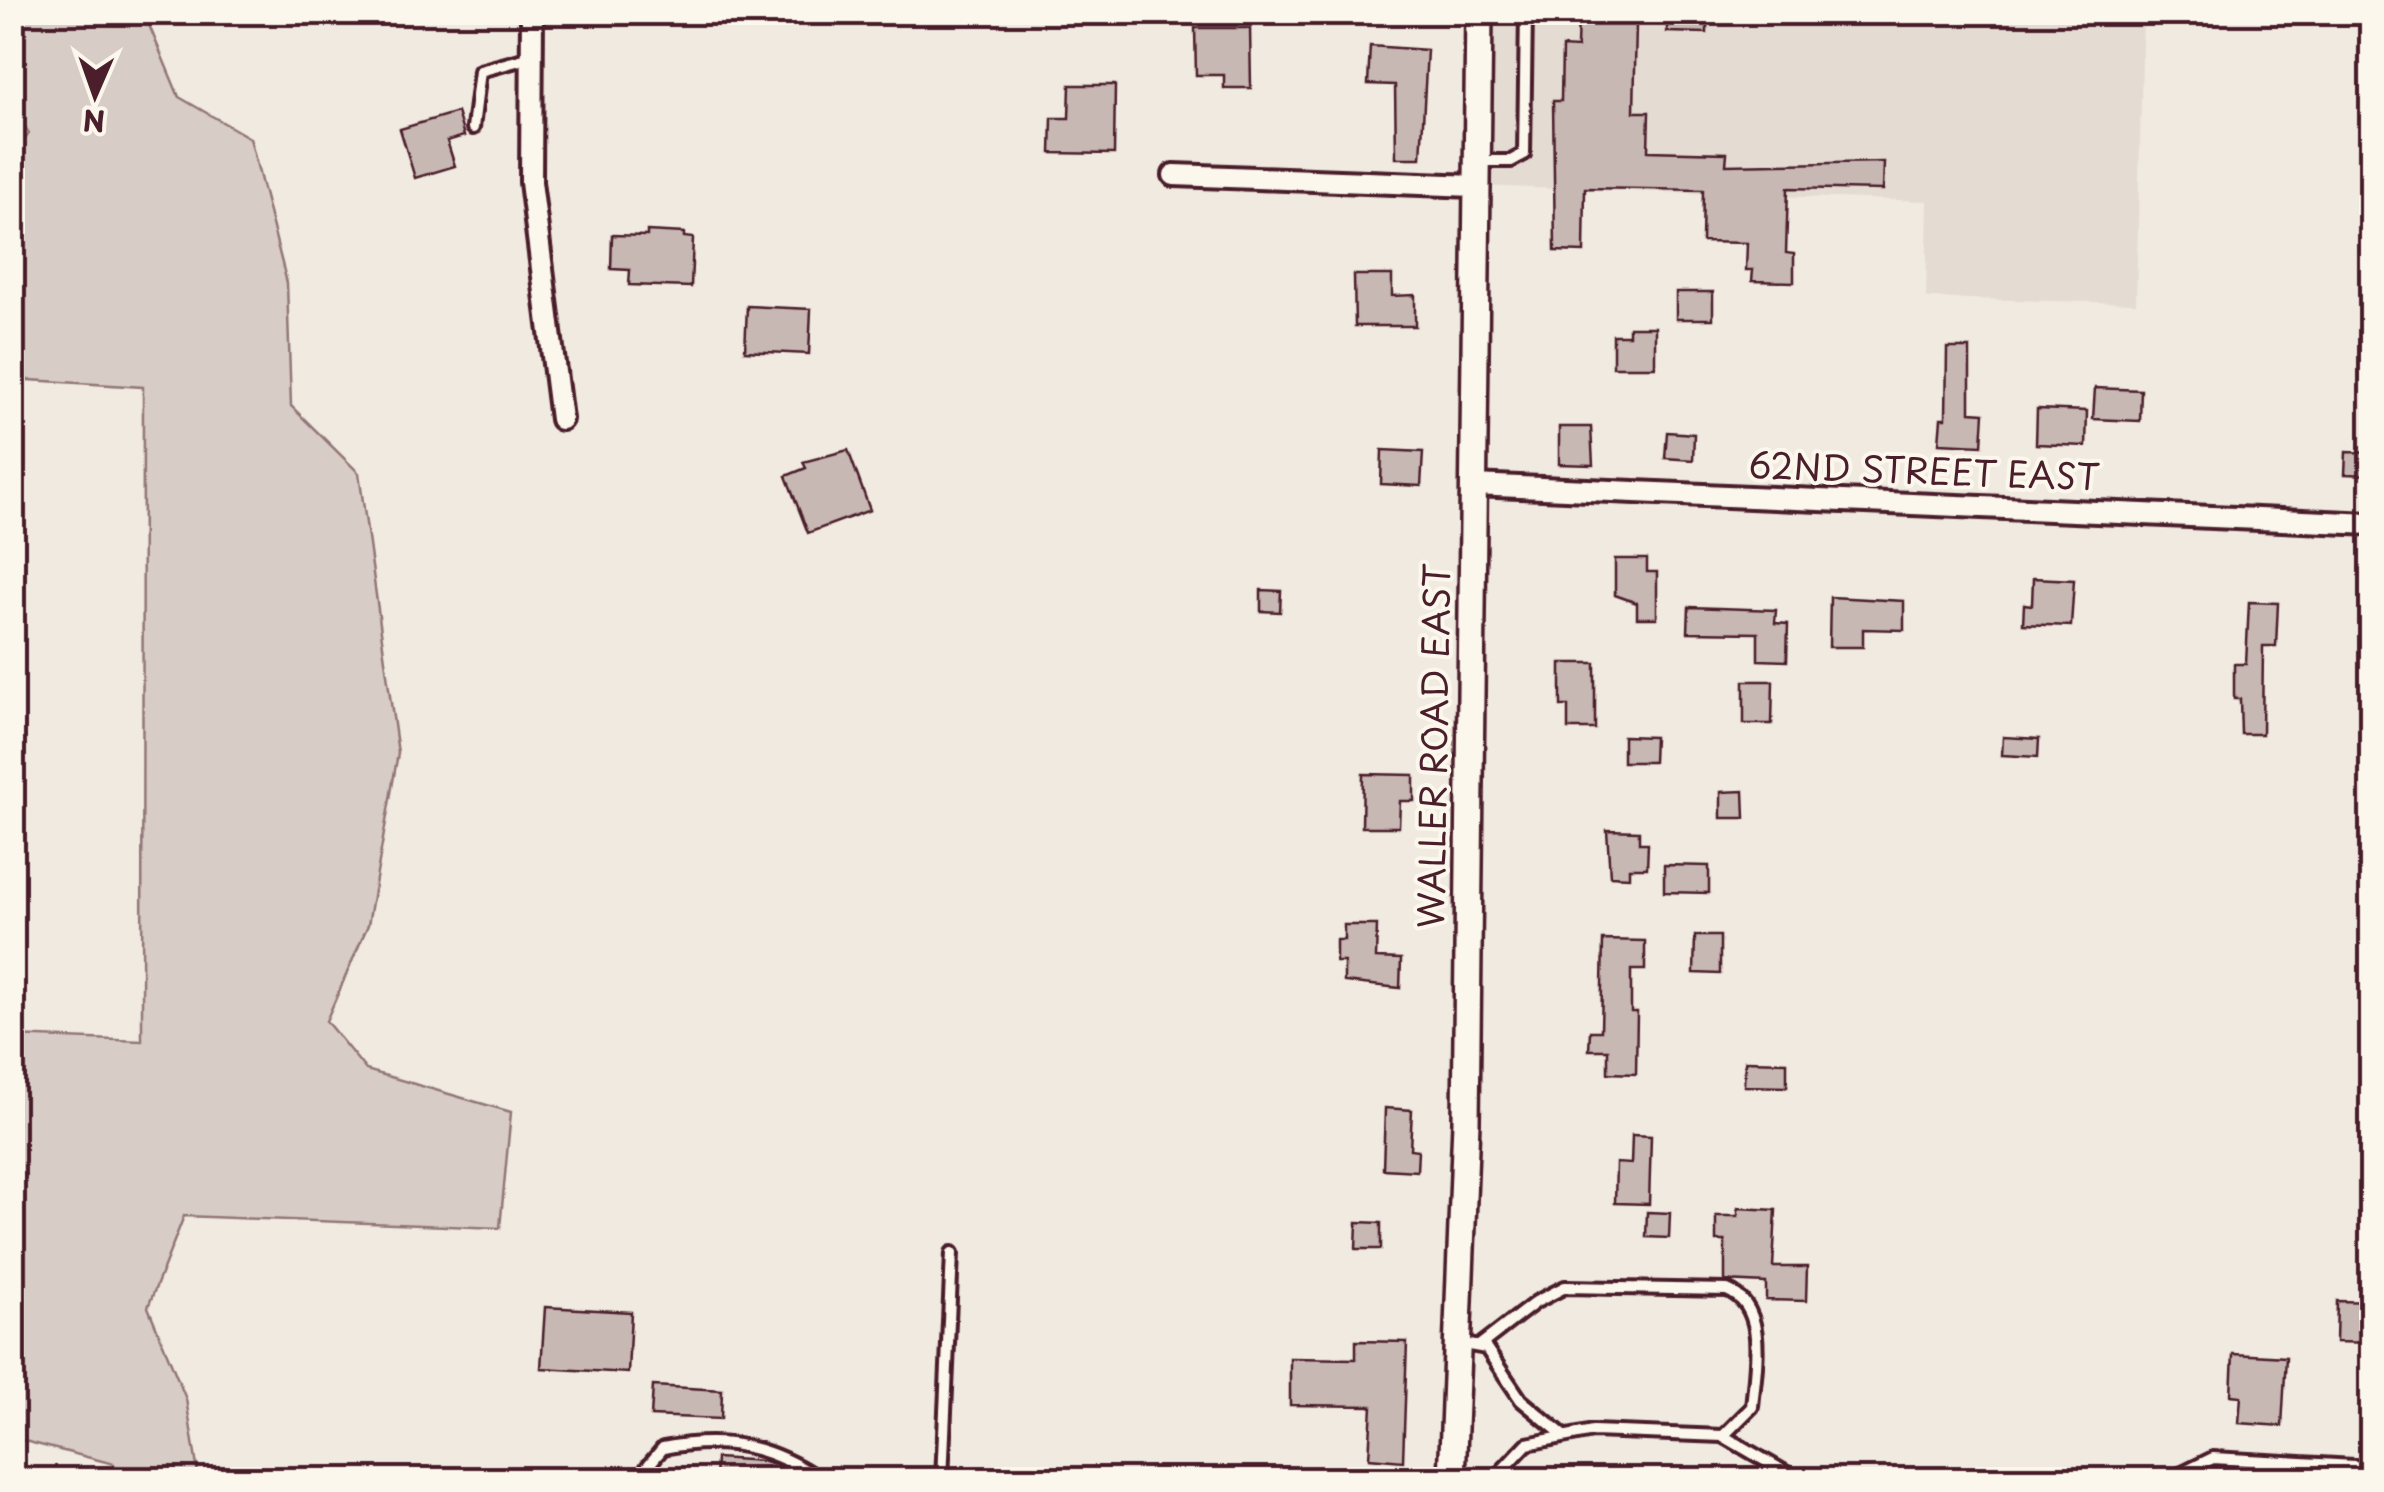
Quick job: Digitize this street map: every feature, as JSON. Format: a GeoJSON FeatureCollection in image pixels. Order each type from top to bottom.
{"type":"FeatureCollection","features":[{"type":"Feature","properties":{"kind":"street"},"geometry":{"type":"LineString","coordinates":[[532,12],[531,182],[560,419]]}},
{"type":"Feature","properties":{"kind":"street","name":"WALLER ROAD EAST"},"geometry":{"type":"LineString","coordinates":[[1452,1480],[1468,1344],[1466,1122],[1479,12]]}},
{"type":"Feature","properties":{"kind":"street"},"geometry":{"type":"LineString","coordinates":[[1174,176],[1475,173]]}},
{"type":"Feature","properties":{"kind":"street","name":"62ND STREET EAST"},"geometry":{"type":"LineString","coordinates":[[1473,485],[2372,524]]}},
{"type":"Feature","properties":{"kind":"lane"},"geometry":{"type":"LineString","coordinates":[[1475,173],[1524,154],[1526,12]]}},
{"type":"Feature","properties":{"kind":"lane"},"geometry":{"type":"LineString","coordinates":[[473,128],[480,70],[531,56]]}},
{"type":"Feature","properties":{"kind":"lane"},"geometry":{"type":"LineString","coordinates":[[942,1480],[952,1253]]}},
{"type":"Feature","properties":{"kind":"lane"},"geometry":{"type":"LineString","coordinates":[[1468,1344],[1565,1287],[1728,1290],[1753,1311],[1752,1408],[1723,1436]]}},
{"type":"Feature","properties":{"kind":"lane"},"geometry":{"type":"LineString","coordinates":[[1468,1344],[1486,1348],[1521,1400],[1562,1434]]}},
{"type":"Feature","properties":{"kind":"lane"},"geometry":{"type":"LineString","coordinates":[[1493,1480],[1527,1444],[1562,1434],[1723,1436],[1800,1480]]}},
{"type":"Feature","properties":{"kind":"lane"},"geometry":{"type":"LineString","coordinates":[[646,1480],[648,1467],[662,1448],[696,1442],[748,1444],[786,1456],[821,1480]]}},
{"type":"Feature","properties":{"kind":"lane"},"geometry":{"type":"LineString","coordinates":[[2168,1480],[2213,1458],[2372,1466]]}},
{"type":"Feature","properties":{"kind":"shaded area"},"geometry":{"type":"Polygon","coordinates":[[[13,12],[144,13],[179,97],[250,138],[287,283],[291,406],[359,473],[398,753],[368,925],[326,1021],[366,1070],[511,1112],[500,1228],[184,1216],[148,1307],[186,1399],[199,1479],[116,1479],[114,1464],[13,1438],[13,1036],[142,1041],[143,387],[13,379],[13,159],[29,133],[13,109],[13,12]]]}},
{"type":"Feature","properties":{"kind":"shaded area"},"geometry":{"type":"Polygon","coordinates":[[[1479,13],[2143,13],[2136,303],[1926,298],[1928,201],[1475,186],[1479,13]]]}},
{"type":"Feature","properties":{"kind":"building"},"geometry":{"type":"Polygon","coordinates":[[[1578,12],[1628,12],[1628,23],[1636,24],[1634,112],[1649,112],[1648,151],[1727,153],[1726,165],[1884,162],[1883,190],[1788,188],[1786,253],[1794,254],[1794,282],[1752,281],[1753,270],[1746,270],[1747,243],[1702,242],[1703,190],[1585,188],[1584,252],[1555,251],[1553,101],[1561,101],[1562,47],[1577,48],[1578,12]]]}},
{"type":"Feature","properties":{"kind":"building"},"geometry":{"type":"Polygon","coordinates":[[[1667,12],[1707,12],[1707,33],[1667,32],[1667,12]]]}},
{"type":"Feature","properties":{"kind":"building"},"geometry":{"type":"Polygon","coordinates":[[[1195,28],[1250,28],[1251,88],[1224,88],[1224,75],[1196,75],[1195,28]]]}},
{"type":"Feature","properties":{"kind":"building"},"geometry":{"type":"Polygon","coordinates":[[[1370,46],[1427,50],[1421,158],[1396,158],[1395,85],[1368,84],[1370,46]]]}},
{"type":"Feature","properties":{"kind":"building"},"geometry":{"type":"Polygon","coordinates":[[[1070,85],[1115,85],[1114,154],[1051,153],[1052,118],[1069,118],[1070,85]]]}},
{"type":"Feature","properties":{"kind":"building"},"geometry":{"type":"Polygon","coordinates":[[[457,112],[464,136],[447,141],[455,166],[415,178],[400,129],[457,112]]]}},
{"type":"Feature","properties":{"kind":"building"},"geometry":{"type":"Polygon","coordinates":[[[647,231],[684,233],[684,237],[693,238],[691,287],[629,285],[630,270],[611,269],[612,235],[647,236],[647,231]]]}},
{"type":"Feature","properties":{"kind":"building"},"geometry":{"type":"Polygon","coordinates":[[[1354,275],[1392,275],[1392,296],[1415,295],[1415,326],[1355,326],[1354,275]]]}},
{"type":"Feature","properties":{"kind":"building"},"geometry":{"type":"Polygon","coordinates":[[[1676,292],[1713,292],[1713,319],[1676,319],[1676,292]]]}},
{"type":"Feature","properties":{"kind":"building"},"geometry":{"type":"Polygon","coordinates":[[[747,306],[811,309],[809,354],[745,351],[747,306]]]}},
{"type":"Feature","properties":{"kind":"building"},"geometry":{"type":"Polygon","coordinates":[[[1629,327],[1655,327],[1655,367],[1613,367],[1613,335],[1629,335],[1629,327]]]}},
{"type":"Feature","properties":{"kind":"building"},"geometry":{"type":"Polygon","coordinates":[[[1947,348],[1970,348],[1970,412],[1984,413],[1982,445],[1939,443],[1941,418],[1946,418],[1947,348]]]}},
{"type":"Feature","properties":{"kind":"building"},"geometry":{"type":"Polygon","coordinates":[[[2095,388],[2141,390],[2140,421],[2093,419],[2095,388]]]}},
{"type":"Feature","properties":{"kind":"building"},"geometry":{"type":"Polygon","coordinates":[[[2037,409],[2087,411],[2086,446],[2036,444],[2037,409]]]}},
{"type":"Feature","properties":{"kind":"building"},"geometry":{"type":"Polygon","coordinates":[[[1559,427],[1591,427],[1593,465],[1559,464],[1559,427]]]}},
{"type":"Feature","properties":{"kind":"building"},"geometry":{"type":"Polygon","coordinates":[[[1667,432],[1694,434],[1693,460],[1665,458],[1667,432]]]}},
{"type":"Feature","properties":{"kind":"building"},"geometry":{"type":"Polygon","coordinates":[[[848,450],[870,510],[808,533],[786,476],[806,468],[803,462],[848,450]]]}},
{"type":"Feature","properties":{"kind":"building"},"geometry":{"type":"Polygon","coordinates":[[[1382,450],[1423,452],[1421,486],[1381,484],[1382,450]]]}},
{"type":"Feature","properties":{"kind":"building"},"geometry":{"type":"Polygon","coordinates":[[[2346,452],[2372,453],[2372,475],[2345,474],[2346,452]]]}},
{"type":"Feature","properties":{"kind":"building"},"geometry":{"type":"Polygon","coordinates":[[[1615,559],[1647,559],[1647,572],[1657,572],[1657,618],[1637,618],[1637,603],[1615,595],[1615,559]]]}},
{"type":"Feature","properties":{"kind":"building"},"geometry":{"type":"Polygon","coordinates":[[[2033,578],[2074,580],[2071,626],[2023,624],[2024,604],[2032,605],[2033,578]]]}},
{"type":"Feature","properties":{"kind":"building"},"geometry":{"type":"Polygon","coordinates":[[[1261,590],[1281,591],[1280,612],[1261,611],[1261,590]]]}},
{"type":"Feature","properties":{"kind":"building"},"geometry":{"type":"Polygon","coordinates":[[[1830,597],[1904,601],[1904,630],[1863,629],[1863,647],[1829,647],[1830,597]]]}},
{"type":"Feature","properties":{"kind":"building"},"geometry":{"type":"Polygon","coordinates":[[[2249,602],[2278,603],[2276,646],[2263,646],[2262,734],[2241,734],[2240,699],[2234,699],[2234,664],[2246,664],[2249,602]]]}},
{"type":"Feature","properties":{"kind":"building"},"geometry":{"type":"Polygon","coordinates":[[[1689,607],[1776,610],[1775,623],[1788,624],[1787,661],[1758,660],[1758,633],[1688,632],[1689,607]]]}},
{"type":"Feature","properties":{"kind":"building"},"geometry":{"type":"Polygon","coordinates":[[[1561,663],[1595,663],[1595,729],[1568,729],[1568,706],[1561,706],[1561,663]]]}},
{"type":"Feature","properties":{"kind":"building"},"geometry":{"type":"Polygon","coordinates":[[[1744,681],[1773,681],[1772,724],[1744,724],[1744,681]]]}},
{"type":"Feature","properties":{"kind":"building"},"geometry":{"type":"Polygon","coordinates":[[[1623,736],[1654,737],[1653,762],[1623,762],[1623,736]]]}},
{"type":"Feature","properties":{"kind":"building"},"geometry":{"type":"Polygon","coordinates":[[[2003,737],[2039,739],[2038,757],[2002,755],[2003,737]]]}},
{"type":"Feature","properties":{"kind":"building"},"geometry":{"type":"Polygon","coordinates":[[[1363,774],[1414,775],[1414,801],[1400,801],[1399,827],[1362,827],[1363,774]]]}},
{"type":"Feature","properties":{"kind":"building"},"geometry":{"type":"Polygon","coordinates":[[[1744,791],[1745,818],[1721,818],[1721,792],[1744,791]]]}},
{"type":"Feature","properties":{"kind":"building"},"geometry":{"type":"Polygon","coordinates":[[[1607,830],[1639,831],[1639,843],[1648,843],[1647,868],[1629,868],[1629,877],[1610,876],[1607,830]]]}},
{"type":"Feature","properties":{"kind":"building"},"geometry":{"type":"Polygon","coordinates":[[[1664,865],[1709,866],[1709,893],[1664,892],[1664,865]]]}},
{"type":"Feature","properties":{"kind":"building"},"geometry":{"type":"Polygon","coordinates":[[[1344,925],[1377,925],[1376,958],[1401,959],[1400,988],[1344,982],[1344,962],[1336,962],[1336,940],[1344,940],[1344,925]]]}},
{"type":"Feature","properties":{"kind":"building"},"geometry":{"type":"Polygon","coordinates":[[[1695,936],[1720,936],[1720,974],[1694,973],[1695,936]]]}},
{"type":"Feature","properties":{"kind":"building"},"geometry":{"type":"Polygon","coordinates":[[[1603,940],[1645,941],[1645,970],[1631,970],[1631,1012],[1637,1012],[1636,1074],[1608,1073],[1608,1050],[1589,1050],[1590,1031],[1601,1031],[1603,940]]]}},
{"type":"Feature","properties":{"kind":"building"},"geometry":{"type":"Polygon","coordinates":[[[1745,1061],[1787,1062],[1787,1087],[1744,1086],[1745,1061]]]}},
{"type":"Feature","properties":{"kind":"building"},"geometry":{"type":"Polygon","coordinates":[[[1385,1108],[1412,1110],[1410,1149],[1418,1150],[1417,1171],[1383,1169],[1385,1108]]]}},
{"type":"Feature","properties":{"kind":"building"},"geometry":{"type":"Polygon","coordinates":[[[1632,1135],[1651,1136],[1649,1204],[1615,1203],[1616,1163],[1631,1164],[1632,1135]]]}},
{"type":"Feature","properties":{"kind":"building"},"geometry":{"type":"Polygon","coordinates":[[[1738,1208],[1776,1210],[1773,1267],[1807,1267],[1806,1301],[1766,1300],[1766,1283],[1725,1281],[1725,1241],[1716,1241],[1716,1216],[1738,1216],[1738,1208]]]}},
{"type":"Feature","properties":{"kind":"building"},"geometry":{"type":"Polygon","coordinates":[[[1647,1212],[1670,1213],[1669,1238],[1646,1237],[1647,1212]]]}},
{"type":"Feature","properties":{"kind":"building"},"geometry":{"type":"Polygon","coordinates":[[[1357,1222],[1381,1223],[1381,1249],[1356,1249],[1357,1222]]]}},
{"type":"Feature","properties":{"kind":"building"},"geometry":{"type":"Polygon","coordinates":[[[2337,1301],[2372,1302],[2372,1343],[2336,1342],[2337,1301]]]}},
{"type":"Feature","properties":{"kind":"building"},"geometry":{"type":"Polygon","coordinates":[[[545,1307],[631,1312],[628,1373],[541,1368],[545,1307]]]}},
{"type":"Feature","properties":{"kind":"building"},"geometry":{"type":"Polygon","coordinates":[[[1356,1341],[1407,1342],[1403,1461],[1369,1458],[1372,1406],[1290,1405],[1290,1358],[1356,1359],[1356,1341]]]}},
{"type":"Feature","properties":{"kind":"building"},"geometry":{"type":"Polygon","coordinates":[[[2233,1354],[2286,1357],[2282,1426],[2239,1423],[2241,1396],[2231,1395],[2233,1354]]]}},
{"type":"Feature","properties":{"kind":"building"},"geometry":{"type":"Polygon","coordinates":[[[653,1386],[722,1390],[721,1419],[651,1416],[653,1386]]]}},
{"type":"Feature","properties":{"kind":"building"},"geometry":{"type":"Polygon","coordinates":[[[716,1458],[764,1461],[780,1467],[779,1480],[715,1480],[716,1458]]]}}]}
